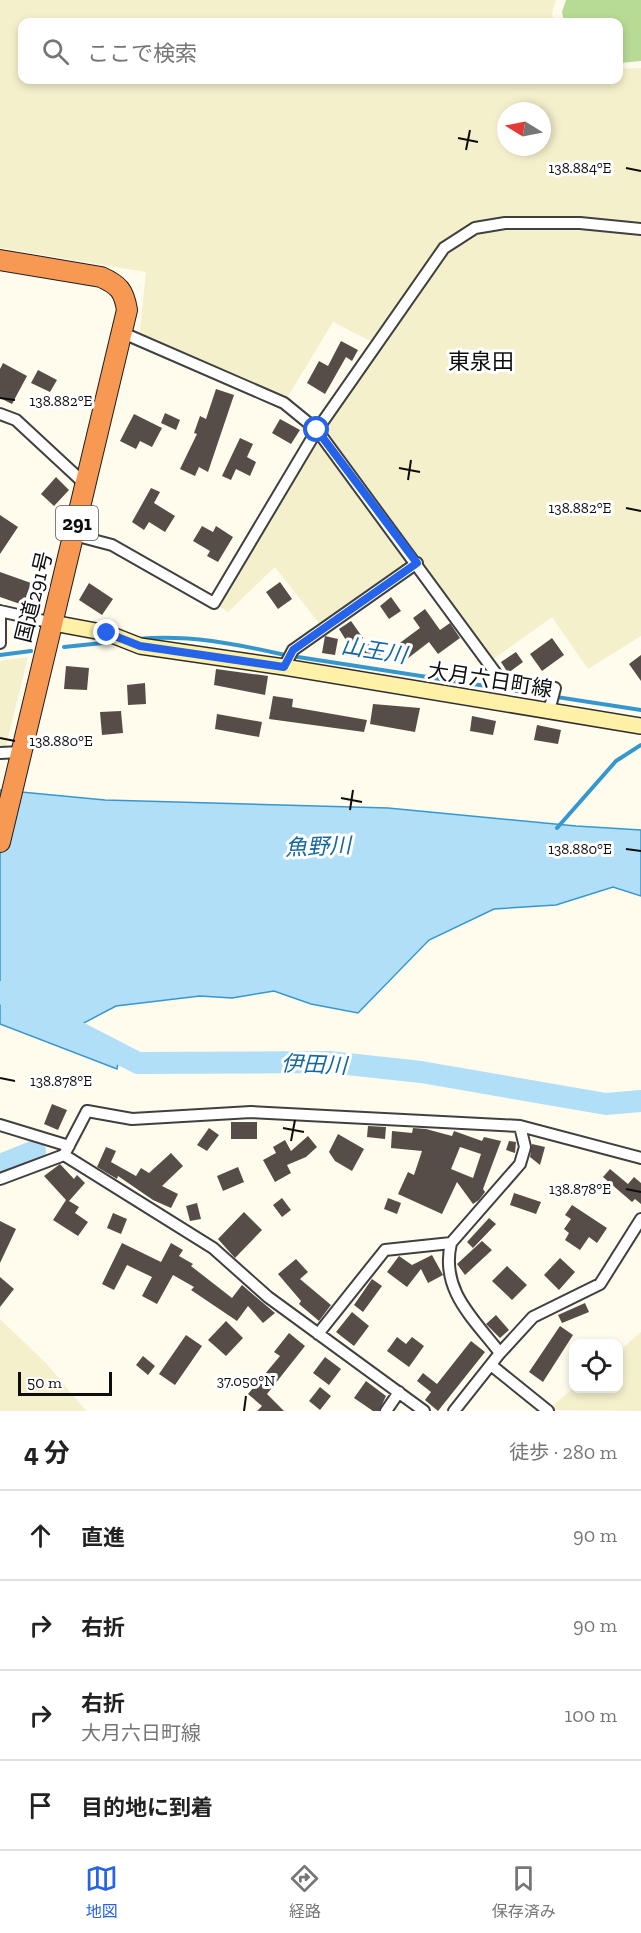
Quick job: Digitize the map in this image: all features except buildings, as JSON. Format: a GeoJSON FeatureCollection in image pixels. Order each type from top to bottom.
{"type":"FeatureCollection","features":[{"type":"Feature","properties":{"kind":"highway","name":"国道291号"},"geometry":{"type":"LineString","coordinates":[[0,261],[101,277],[116,284],[125,294],[128,310],[0,842]]}},
{"type":"Feature","properties":{"kind":"main road","name":"大月六日町線"},"geometry":{"type":"LineString","coordinates":[[53,622],[107,633],[140,646],[284,667],[639,726]]}},
{"type":"Feature","properties":{"kind":"street"},"geometry":{"type":"LineString","coordinates":[[74,535],[112,545],[214,603],[317,430],[444,248],[475,228],[505,223],[580,222],[641,229]]}},
{"type":"Feature","properties":{"kind":"street"},"geometry":{"type":"LineString","coordinates":[[123,333],[284,403],[317,430],[417,563],[500,679],[555,688],[549,711]]}},
{"type":"Feature","properties":{"kind":"street"},"geometry":{"type":"LineString","coordinates":[[0,414],[16,420],[85,484]]}},
{"type":"Feature","properties":{"kind":"street"},"geometry":{"type":"LineString","coordinates":[[284,667],[293,650],[417,563]]}},
{"type":"Feature","properties":{"kind":"street"},"geometry":{"type":"LineString","coordinates":[[0,643],[0,611],[53,622]]}},
{"type":"Feature","properties":{"kind":"street"},"geometry":{"type":"LineString","coordinates":[[0,753],[20,756]]}},
{"type":"Feature","properties":{"kind":"street"},"geometry":{"type":"LineString","coordinates":[[0,1179],[67,1150],[87,1111],[132,1119],[251,1112],[520,1126],[641,1158]]}},
{"type":"Feature","properties":{"kind":"street"},"geometry":{"type":"LineString","coordinates":[[0,1125],[67,1150],[213,1248],[268,1297],[424,1411]]}},
{"type":"Feature","properties":{"kind":"street"},"geometry":{"type":"LineString","coordinates":[[500,1353],[465,1308],[451,1285],[447,1262],[452,1243],[520,1164],[525,1147],[520,1126]]}},
{"type":"Feature","properties":{"kind":"street"},"geometry":{"type":"LineString","coordinates":[[454,1411],[500,1353],[533,1317],[600,1284],[641,1219]]}},
{"type":"Feature","properties":{"kind":"street"},"geometry":{"type":"LineString","coordinates":[[318,1334],[385,1250],[452,1243]]}},
{"type":"Feature","properties":{"kind":"street"},"geometry":{"type":"LineString","coordinates":[[490,1365],[548,1411]]}},
{"type":"Feature","properties":{"kind":"street"},"geometry":{"type":"LineString","coordinates":[[387,1411],[399,1392]]}},
{"type":"Feature","properties":{"kind":"shaded area"},"geometry":{"type":"Polygon","coordinates":[[[0,0],[556,0],[553,18],[18,18],[18,84],[623,84],[623,69],[641,68],[641,636],[588,669],[552,617],[488,663],[417,563],[322,627],[275,567],[228,612],[214,603],[378,345],[333,322],[284,403],[139,340],[146,272],[0,248],[0,0]]]}},
{"type":"Feature","properties":{"kind":"shaded area"},"geometry":{"type":"Polygon","coordinates":[[[28,657],[6,746],[0,746],[0,661],[28,657]]]}},
{"type":"Feature","properties":{"kind":"shaded area"},"geometry":{"type":"Polygon","coordinates":[[[0,1319],[46,1363],[86,1411],[0,1411],[0,1319]]]}},
{"type":"Feature","properties":{"kind":"shaded area"},"geometry":{"type":"Polygon","coordinates":[[[641,1332],[641,1411],[547,1410],[569,1392],[623,1393],[623,1348],[641,1332]]]}},
{"type":"Feature","properties":{"kind":"green space"},"geometry":{"type":"Polygon","coordinates":[[[566,0],[641,0],[641,61],[623,63],[623,18],[563,18],[562,12],[566,0]]]}},
{"type":"Feature","properties":{"kind":"water","name":"魚野川"},"geometry":{"type":"Polygon","coordinates":[[[0,790],[105,800],[388,808],[641,830],[641,896],[613,887],[556,905],[494,909],[429,940],[358,1013],[311,1004],[274,991],[232,998],[200,996],[116,1006],[63,1034],[118,1062],[117,1069],[0,1024],[0,790]]]}},
{"type":"Feature","properties":{"kind":"waterway","name":"山王川"},"geometry":{"type":"LineString","coordinates":[[138,639],[175,638],[212,641],[285,655],[641,710]]}},
{"type":"Feature","properties":{"kind":"waterway","name":"山王川"},"geometry":{"type":"LineString","coordinates":[[64,647],[112,642]]}},
{"type":"Feature","properties":{"kind":"waterway","name":"山王川"},"geometry":{"type":"LineString","coordinates":[[0,655],[31,651]]}},
{"type":"Feature","properties":{"kind":"waterway"},"geometry":{"type":"LineString","coordinates":[[557,828],[616,761],[641,745]]}},
{"type":"Feature","properties":{"kind":"waterway","name":"伊田川"},"geometry":{"type":"LineString","coordinates":[[0,992],[138,1063],[329,1062],[421,1072],[606,1104],[641,1101]]}},
{"type":"Feature","properties":{"kind":"waterway"},"geometry":{"type":"LineString","coordinates":[[0,1165],[35,1151]]}},
{"type":"Feature","properties":{"kind":"district","name":"東泉田"},"geometry":{"type":"Point","coordinates":[481,361]}},
{"type":"Feature","properties":{"kind":"route"},"geometry":{"type":"LineString","coordinates":[[107,633],[140,646],[284,667],[293,650],[322,627],[417,563],[317,430]]}}]}
